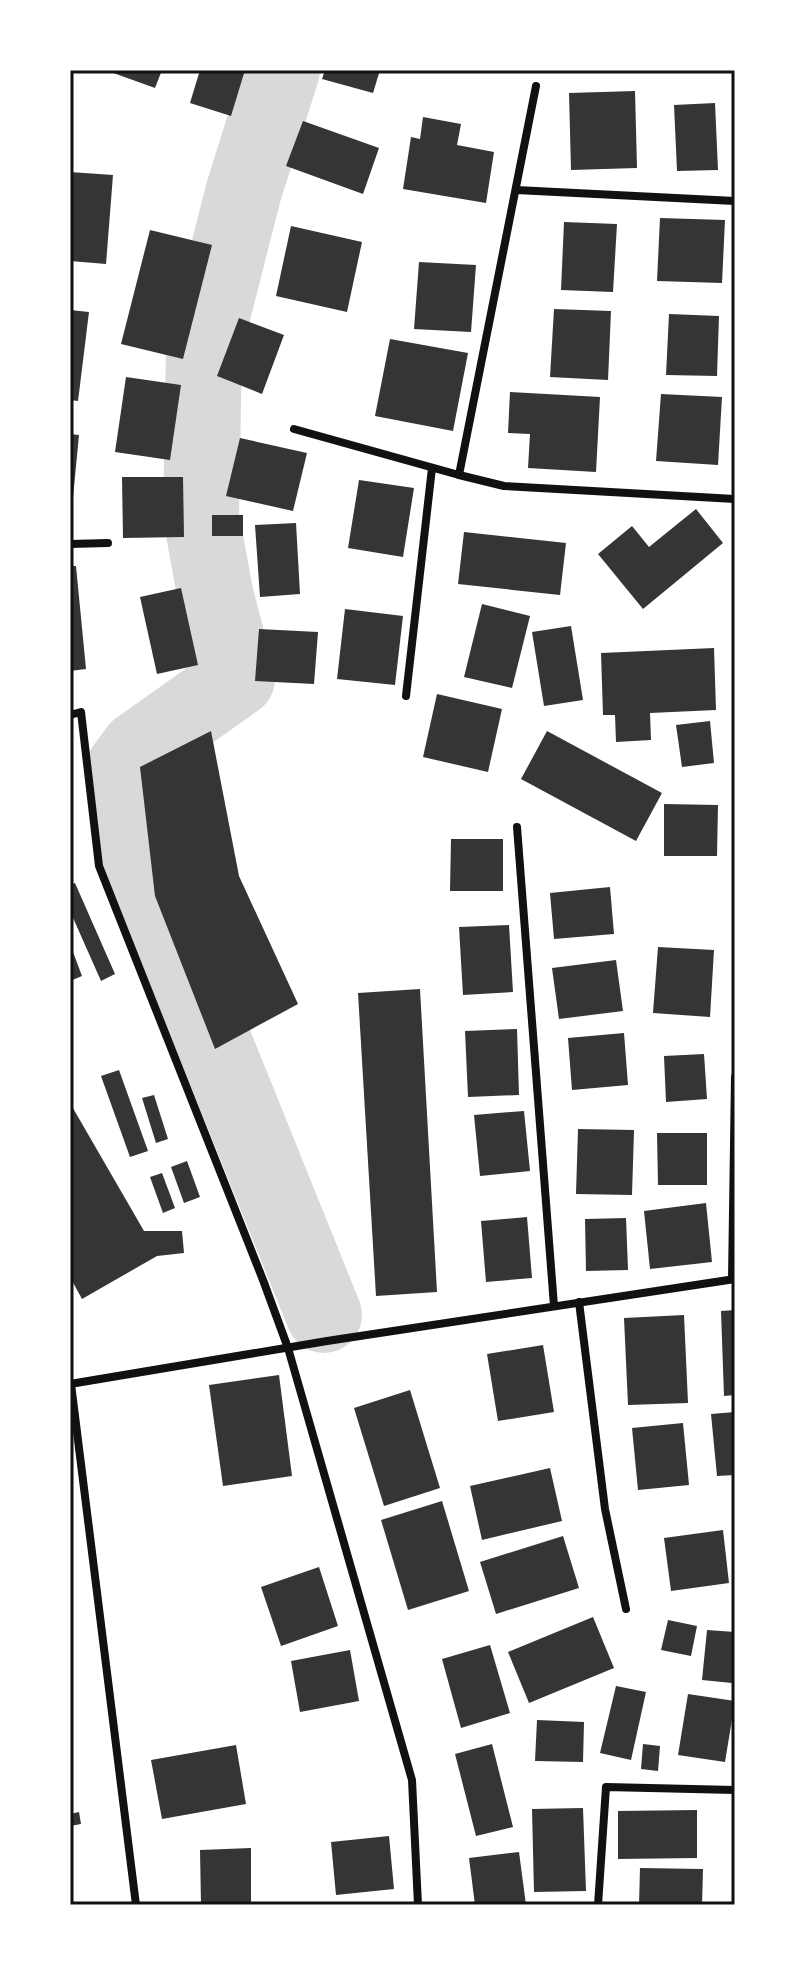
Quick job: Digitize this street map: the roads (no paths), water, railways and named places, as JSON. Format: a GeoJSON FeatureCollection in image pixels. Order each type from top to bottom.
{"type":"FeatureCollection","features":[{"type":"Feature","properties":{"kind":"street"},"geometry":{"type":"LineString","coordinates":[[459,475],[536,86]]}},
{"type":"Feature","properties":{"kind":"street"},"geometry":{"type":"LineString","coordinates":[[516,190],[735,201]]}},
{"type":"Feature","properties":{"kind":"street"},"geometry":{"type":"LineString","coordinates":[[294,429],[504,486],[735,499]]}},
{"type":"Feature","properties":{"kind":"street"},"geometry":{"type":"LineString","coordinates":[[406,696],[432,468]]}},
{"type":"Feature","properties":{"kind":"street"},"geometry":{"type":"LineString","coordinates":[[70,544],[108,543]]}},
{"type":"Feature","properties":{"kind":"street"},"geometry":{"type":"LineString","coordinates":[[70,715],[81,712],[99,866],[288,1348],[412,1780],[418,1905]]}},
{"type":"Feature","properties":{"kind":"street"},"geometry":{"type":"LineString","coordinates":[[517,827],[554,1306]]}},
{"type":"Feature","properties":{"kind":"street"},"geometry":{"type":"LineString","coordinates":[[136,1905],[71,1384],[733,1279],[735,1077]]}},
{"type":"Feature","properties":{"kind":"street"},"geometry":{"type":"LineString","coordinates":[[579,1302],[605,1509],[626,1609]]}},
{"type":"Feature","properties":{"kind":"street"},"geometry":{"type":"LineString","coordinates":[[598,1905],[606,1787],[735,1790]]}},
{"type":"Feature","properties":{"kind":"waterway"},"geometry":{"type":"LineString","coordinates":[[282,70],[244,190],[204,347],[201,516],[215,593],[237,679],[138,749],[124,768],[132,839],[324,1315]]}}]}
